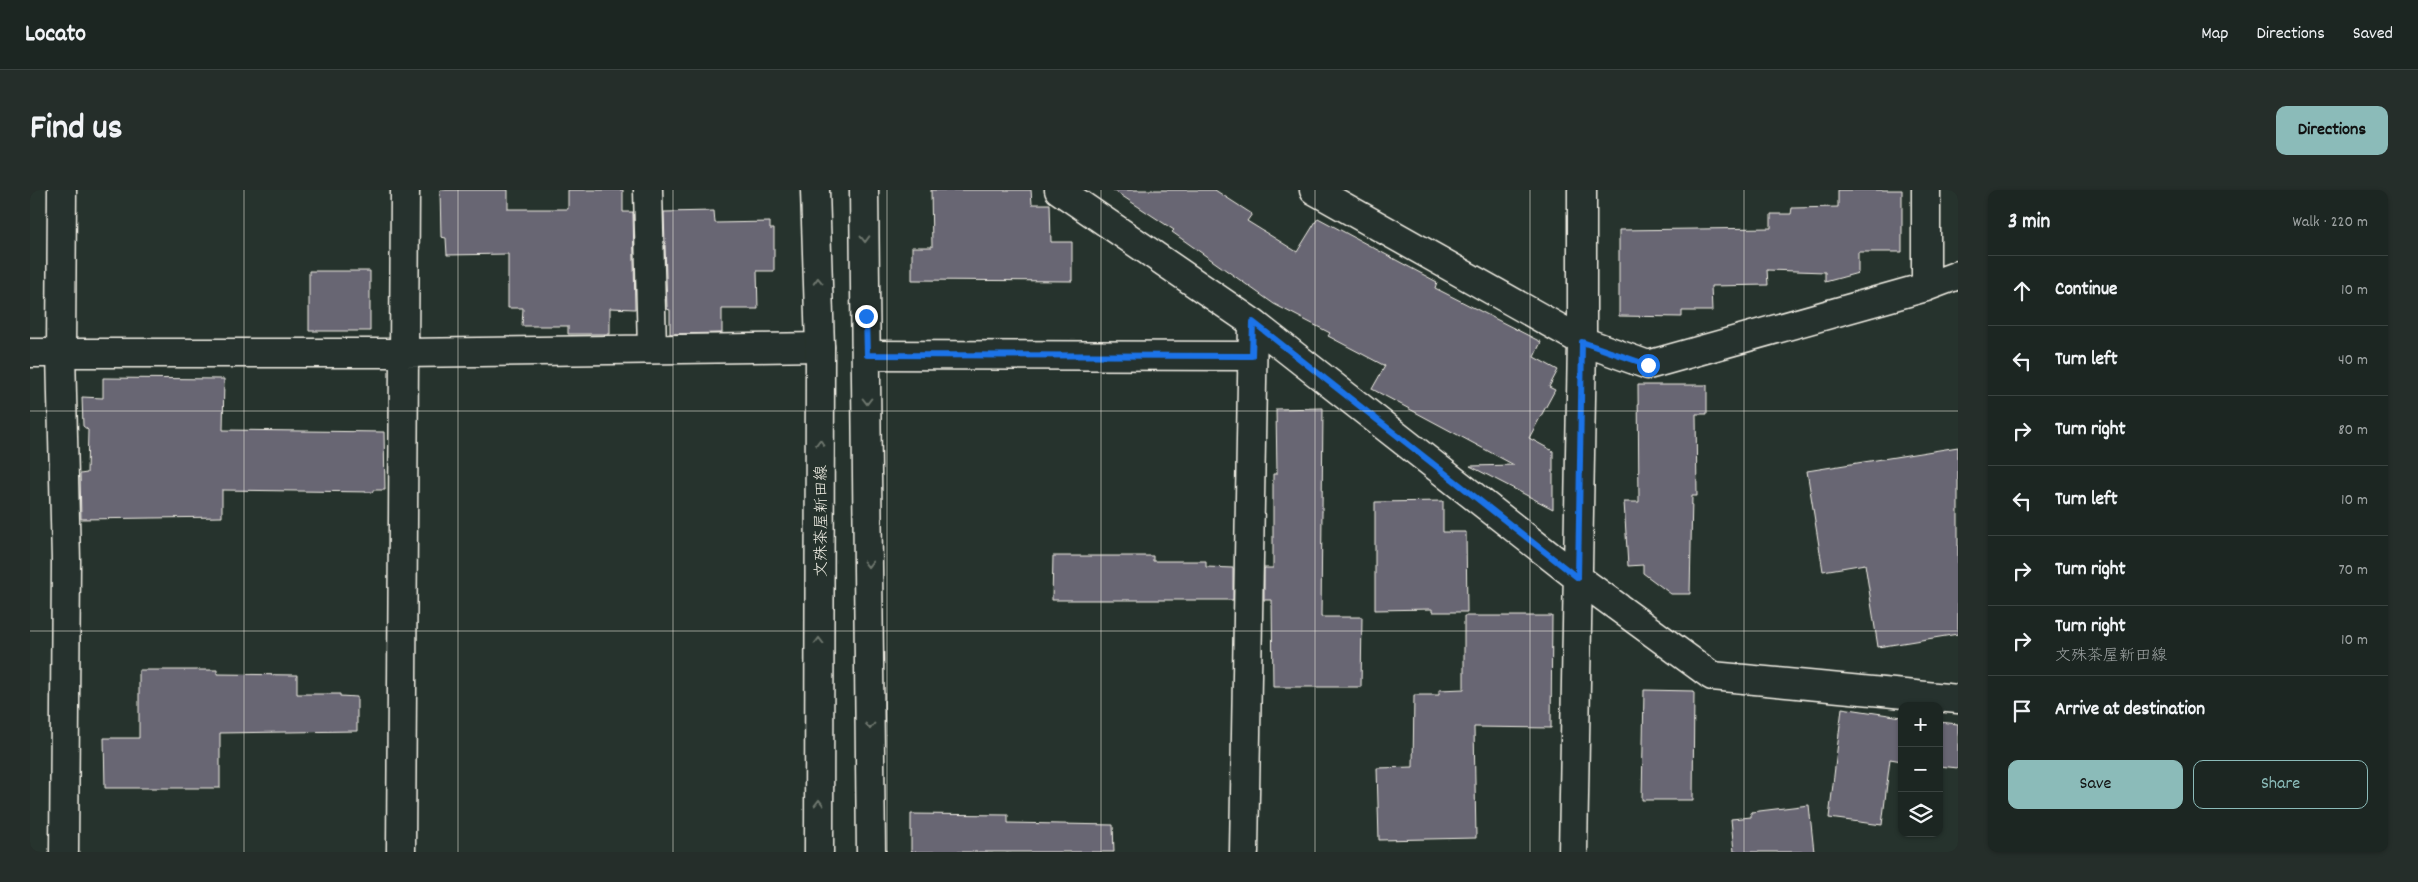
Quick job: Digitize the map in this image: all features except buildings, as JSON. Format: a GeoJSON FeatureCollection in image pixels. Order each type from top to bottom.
{"type":"FeatureCollection","features":[{"type":"Feature","properties":{"kind":"street"},"geometry":{"type":"LineString","coordinates":[[62,190],[61,353],[66,561],[64,852]]}},
{"type":"Feature","properties":{"kind":"street"},"geometry":{"type":"LineString","coordinates":[[401,852],[405,190]]}},
{"type":"Feature","properties":{"kind":"street"},"geometry":{"type":"LineString","coordinates":[[648,190],[652,350]]}},
{"type":"Feature","properties":{"kind":"street","name":"文殊茶屋新田線"},"geometry":{"type":"LineString","coordinates":[[815,190],[820,347],[819,852]]}},
{"type":"Feature","properties":{"kind":"street"},"geometry":{"type":"LineString","coordinates":[[864,190],[871,852]]}},
{"type":"Feature","properties":{"kind":"street"},"geometry":{"type":"LineString","coordinates":[[1059,190],[1253,322],[1578,578],[1712,676],[1958,699]]}},
{"type":"Feature","properties":{"kind":"street"},"geometry":{"type":"LineString","coordinates":[[1314,190],[1582,342],[1648,365],[1926,287],[1958,275]]}},
{"type":"Feature","properties":{"kind":"street"},"geometry":{"type":"LineString","coordinates":[[1572,852],[1582,342],[1582,190]]}},
{"type":"Feature","properties":{"kind":"street"},"geometry":{"type":"LineString","coordinates":[[1926,190],[1926,287]]}},
{"type":"Feature","properties":{"kind":"street"},"geometry":{"type":"LineString","coordinates":[[1244,852],[1253,322]]}},
{"type":"Feature","properties":{"kind":"street"},"geometry":{"type":"LineString","coordinates":[[30,353],[405,353],[820,347]]}},
{"type":"Feature","properties":{"kind":"street"},"geometry":{"type":"LineString","coordinates":[[867,355],[1252,356]]}},
{"type":"Feature","properties":{"kind":"route"},"geometry":{"type":"LineString","coordinates":[[866,316],[867,355],[1252,356],[1253,322],[1578,578],[1582,342],[1648,365]]}}]}
